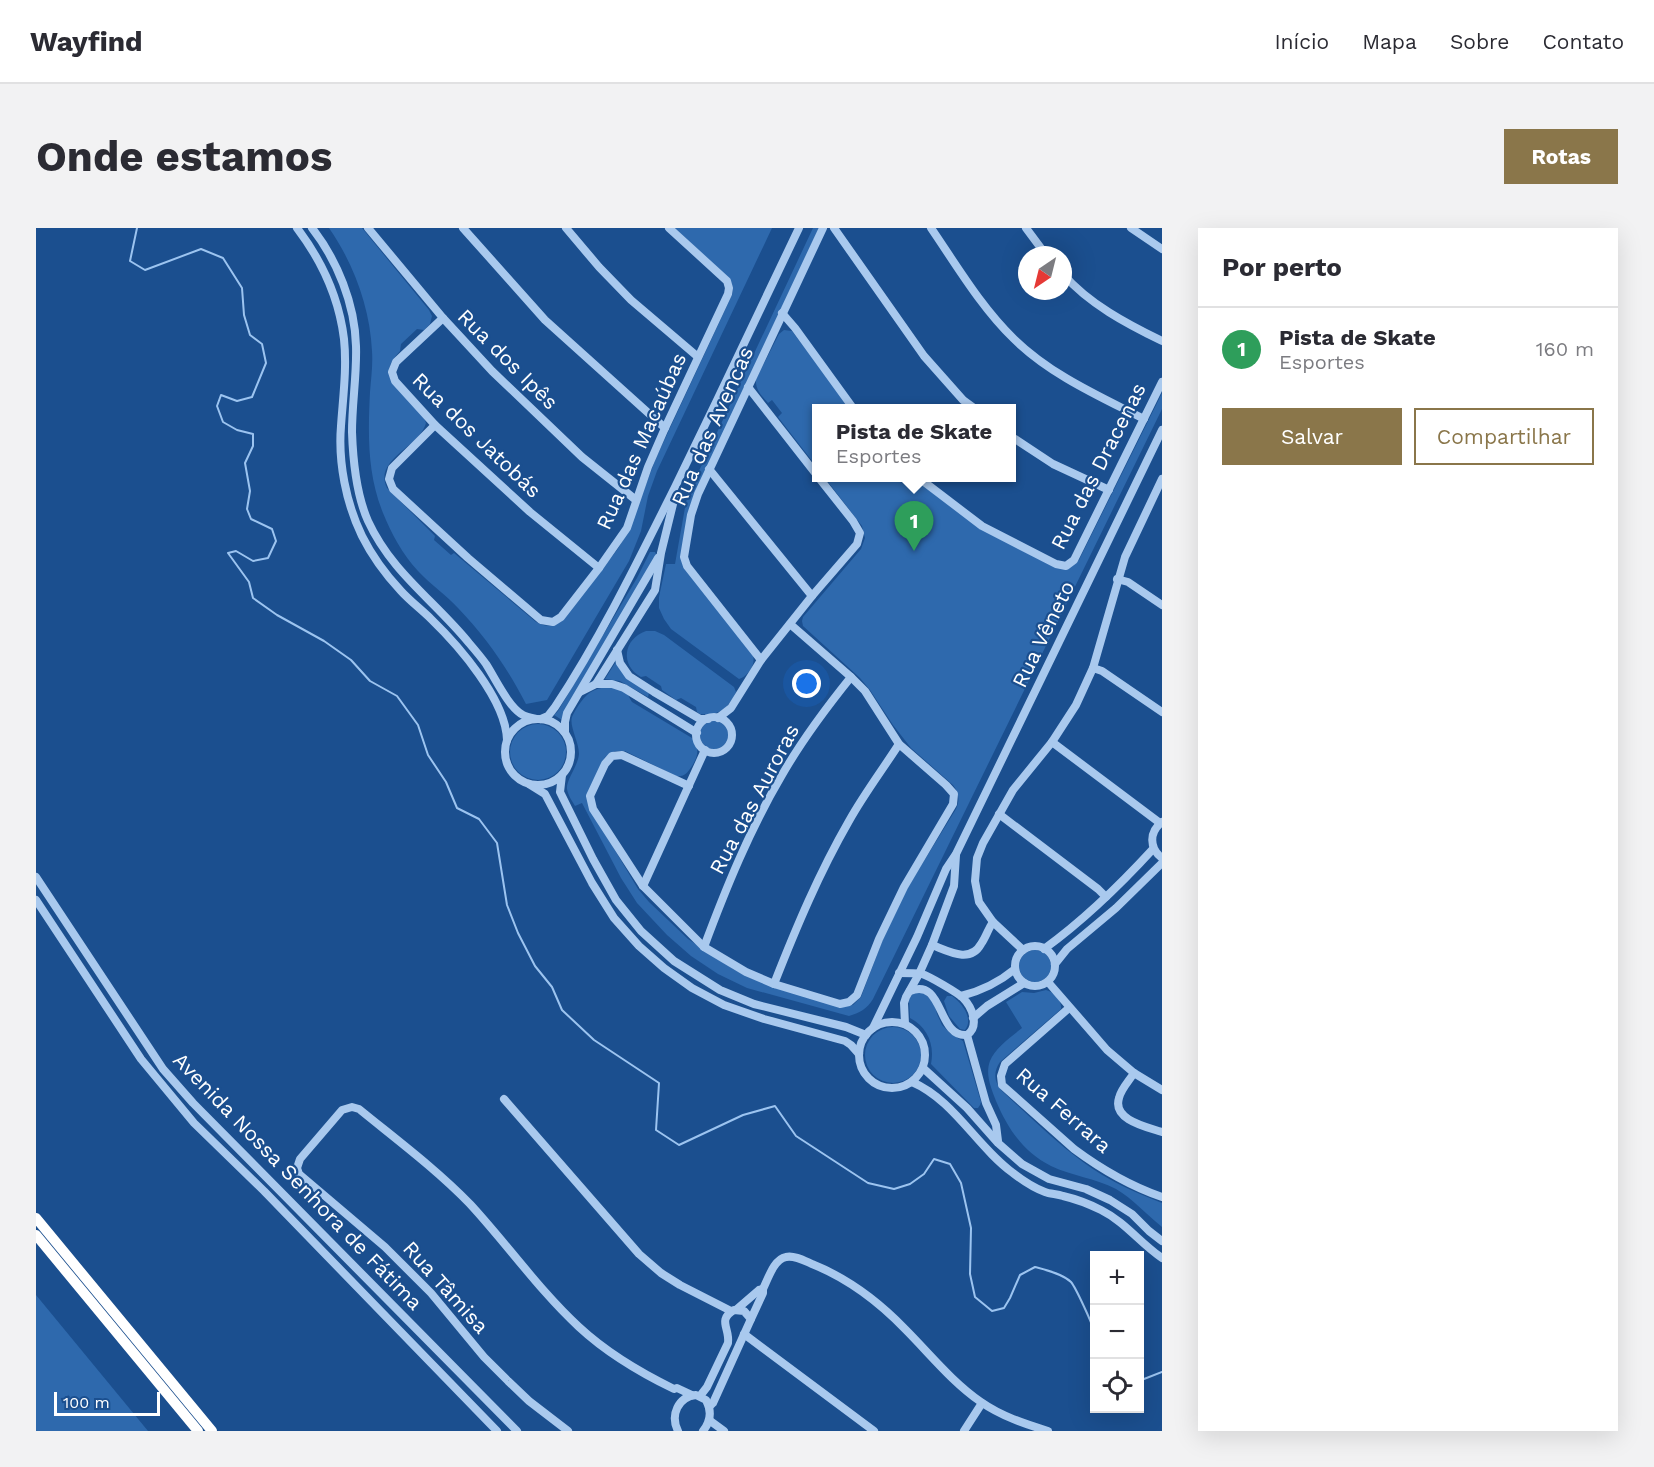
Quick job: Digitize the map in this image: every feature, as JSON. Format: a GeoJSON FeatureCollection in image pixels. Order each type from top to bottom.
{"type":"FeatureCollection","features":[{"type":"Feature","properties":{"kind":"highway"},"geometry":{"type":"LineString","coordinates":[[36,1218],[212,1431]]}},
{"type":"Feature","properties":{"kind":"highway"},"geometry":{"type":"LineString","coordinates":[[36,1235],[198,1431]]}},
{"type":"Feature","properties":{"kind":"street"},"geometry":{"type":"LineString","coordinates":[[297,228],[311,246],[322,266],[339,309],[344,341],[345,382],[340,429],[342,464],[349,504],[362,536],[380,566],[403,593],[457,646],[482,678],[507,728],[507,740]]}},
{"type":"Feature","properties":{"kind":"street"},"geometry":{"type":"LineString","coordinates":[[312,228],[336,267],[350,304],[356,343],[352,432],[356,478],[368,520],[387,555],[410,582],[465,637],[485,662],[512,706],[522,715],[550,721],[565,732]]}},
{"type":"Feature","properties":{"kind":"street","name":"Rua dos Ipês"},"geometry":{"type":"LineString","coordinates":[[368,228],[443,318],[492,371],[582,457],[636,500]]}},
{"type":"Feature","properties":{"kind":"street"},"geometry":{"type":"LineString","coordinates":[[464,228],[545,320],[665,428]]}},
{"type":"Feature","properties":{"kind":"street"},"geometry":{"type":"LineString","coordinates":[[566,228],[631,300],[698,357]]}},
{"type":"Feature","properties":{"kind":"street","name":"Rua das Macaúbas"},"geometry":{"type":"LineString","coordinates":[[435,424],[392,468],[389,478],[393,489],[541,621],[553,622],[561,617],[627,528],[665,428],[728,294],[729,288],[726,281],[669,228]]}},
{"type":"Feature","properties":{"kind":"street","name":"Rua das Avencas"},"geometry":{"type":"LineString","coordinates":[[690,456],[800,228]]}},
{"type":"Feature","properties":{"kind":"street","name":"Rua das Avencas"},"geometry":{"type":"LineString","coordinates":[[761,660],[687,566],[684,557],[691,515],[698,494],[823,228]]}},
{"type":"Feature","properties":{"kind":"street"},"geometry":{"type":"LineString","coordinates":[[834,228],[924,356],[968,404]]}},
{"type":"Feature","properties":{"kind":"street"},"geometry":{"type":"LineString","coordinates":[[931,228],[985,306],[1015,339],[1042,362],[1076,385],[1144,419]]}},
{"type":"Feature","properties":{"kind":"street"},"geometry":{"type":"LineString","coordinates":[[1026,228],[1039,246]]}},
{"type":"Feature","properties":{"kind":"street"},"geometry":{"type":"LineString","coordinates":[[1131,228],[1162,249]]}},
{"type":"Feature","properties":{"kind":"street"},"geometry":{"type":"LineString","coordinates":[[1072,282],[1094,302],[1131,326],[1162,341]]}},
{"type":"Feature","properties":{"kind":"street"},"geometry":{"type":"LineString","coordinates":[[782,313],[850,404]]}},
{"type":"Feature","properties":{"kind":"street","name":"Rua dos Jatobás"},"geometry":{"type":"LineString","coordinates":[[443,318],[396,362],[392,372],[395,381],[435,424],[531,512],[599,568]]}},
{"type":"Feature","properties":{"kind":"street","name":"Rua das Dracenas"},"geometry":{"type":"LineString","coordinates":[[925,482],[982,526],[1056,564],[1066,566],[1074,560],[1162,382]]}},
{"type":"Feature","properties":{"kind":"street"},"geometry":{"type":"LineString","coordinates":[[748,387],[812,468]]}},
{"type":"Feature","properties":{"kind":"street","name":"Rua Vêneto"},"geometry":{"type":"LineString","coordinates":[[873,1028],[917,937],[946,868],[956,854],[1162,429]]}},
{"type":"Feature","properties":{"kind":"street"},"geometry":{"type":"LineString","coordinates":[[1016,440],[1053,464],[1109,490]]}},
{"type":"Feature","properties":{"kind":"street"},"geometry":{"type":"LineString","coordinates":[[690,456],[612,612],[564,694],[548,716],[527,720],[511,732],[504,751],[506,762],[511,772],[519,779],[545,794],[592,883],[614,918],[639,946],[664,968],[692,988],[724,1005],[764,1019],[845,1041],[859,1054]]}},
{"type":"Feature","properties":{"kind":"street"},"geometry":{"type":"LineString","coordinates":[[596,684],[655,590],[673,501],[690,456]]}},
{"type":"Feature","properties":{"kind":"street"},"geometry":{"type":"LineString","coordinates":[[709,469],[812,597]]}},
{"type":"Feature","properties":{"kind":"street"},"geometry":{"type":"LineString","coordinates":[[1023,950],[993,922],[979,902],[975,881],[975,863],[983,843],[1013,790],[1052,742],[1076,705],[1093,668],[1125,557],[1158,497],[1162,479]]}},
{"type":"Feature","properties":{"kind":"street"},"geometry":{"type":"LineString","coordinates":[[617,650],[620,663],[629,676],[700,719],[718,718],[731,708],[761,660],[857,544],[860,533],[823,482]]}},
{"type":"Feature","properties":{"kind":"street"},"geometry":{"type":"LineString","coordinates":[[645,549],[655,547],[661,553]]}},
{"type":"Feature","properties":{"kind":"street"},"geometry":{"type":"LineString","coordinates":[[529,784],[547,784],[555,781],[568,766],[571,754],[570,743],[565,732],[567,713],[661,553]]}},
{"type":"Feature","properties":{"kind":"street"},"geometry":{"type":"LineString","coordinates":[[1117,579],[1128,582],[1162,605]]}},
{"type":"Feature","properties":{"kind":"street"},"geometry":{"type":"LineString","coordinates":[[690,786],[622,755],[612,756],[605,764],[590,796],[593,809],[643,886],[704,947],[746,972],[774,984],[840,1004],[849,1002],[857,995],[879,939],[904,887],[953,804],[954,794],[899,744],[865,691],[851,676],[790,624]]}},
{"type":"Feature","properties":{"kind":"street"},"geometry":{"type":"LineString","coordinates":[[1093,668],[1162,712]]}},
{"type":"Feature","properties":{"kind":"street","name":"Rua das Auroras"},"geometry":{"type":"LineString","coordinates":[[704,947],[730,879],[782,775],[814,724],[851,676]]}},
{"type":"Feature","properties":{"kind":"street"},"geometry":{"type":"LineString","coordinates":[[580,692],[596,684],[612,684],[624,688],[697,733]]}},
{"type":"Feature","properties":{"kind":"street"},"geometry":{"type":"LineString","coordinates":[[648,703],[654,692]]}},
{"type":"Feature","properties":{"kind":"street"},"geometry":{"type":"LineString","coordinates":[[669,716],[676,705]]}},
{"type":"Feature","properties":{"kind":"street"},"geometry":{"type":"LineString","coordinates":[[729,726],[731,708]]}},
{"type":"Feature","properties":{"kind":"street"},"geometry":{"type":"LineString","coordinates":[[708,719],[700,724],[697,733],[698,743],[705,750],[716,753],[726,749],[732,740],[729,726],[718,718]]}},
{"type":"Feature","properties":{"kind":"street"},"geometry":{"type":"LineString","coordinates":[[1052,742],[1161,823],[1153,832],[1152,837],[1153,849],[1162,858]]}},
{"type":"Feature","properties":{"kind":"street"},"geometry":{"type":"LineString","coordinates":[[774,984],[803,911],[825,865],[850,819],[899,744]]}},
{"type":"Feature","properties":{"kind":"street"},"geometry":{"type":"LineString","coordinates":[[643,886],[705,750]]}},
{"type":"Feature","properties":{"kind":"street"},"geometry":{"type":"LineString","coordinates":[[562,775],[560,792],[616,900],[641,931],[674,961],[720,990],[754,1004],[846,1027],[866,1035]]}},
{"type":"Feature","properties":{"kind":"street"},"geometry":{"type":"LineString","coordinates":[[999,814],[1106,897]]}},
{"type":"Feature","properties":{"kind":"street"},"geometry":{"type":"LineString","coordinates":[[1044,949],[1106,897],[1153,849]]}},
{"type":"Feature","properties":{"kind":"street","name":"Rua Vêneto"},"geometry":{"type":"LineString","coordinates":[[904,1024],[904,1002],[932,945],[954,886],[956,854]]}},
{"type":"Feature","properties":{"kind":"street"},"geometry":{"type":"LineString","coordinates":[[1055,964],[1049,953],[1033,946],[1023,950],[1016,958],[1015,969],[1019,980],[1024,983],[1036,987],[1048,982],[1055,964],[1067,949],[1116,908],[1162,863]]}},
{"type":"Feature","properties":{"kind":"street","name":"Avenida Nossa Senhora de Fátima"},"geometry":{"type":"LineString","coordinates":[[36,877],[163,1069],[193,1103],[517,1431]]}},
{"type":"Feature","properties":{"kind":"street"},"geometry":{"type":"LineString","coordinates":[[940,882],[954,886]]}},
{"type":"Feature","properties":{"kind":"street","name":"Avenida Nossa Senhora de Fátima"},"geometry":{"type":"LineString","coordinates":[[36,900],[141,1059],[194,1123],[264,1191],[497,1431]]}},
{"type":"Feature","properties":{"kind":"street"},"geometry":{"type":"LineString","coordinates":[[932,945],[960,955],[971,954],[981,945],[993,922]]}},
{"type":"Feature","properties":{"kind":"street"},"geometry":{"type":"LineString","coordinates":[[961,996],[987,988],[1015,969]]}},
{"type":"Feature","properties":{"kind":"street"},"geometry":{"type":"LineString","coordinates":[[899,973],[919,974],[930,978],[961,996],[969,1006],[973,1018],[973,1030],[968,1035],[960,1035],[951,1028],[937,1001],[928,993],[920,989],[910,991]]}},
{"type":"Feature","properties":{"kind":"street"},"geometry":{"type":"LineString","coordinates":[[1048,982],[1107,1050],[1134,1073],[1162,1090]]}},
{"type":"Feature","properties":{"kind":"street"},"geometry":{"type":"LineString","coordinates":[[973,1018],[987,1006],[1024,983]]}},
{"type":"Feature","properties":{"kind":"street","name":"Rua Ferrara"},"geometry":{"type":"LineString","coordinates":[[1069,1008],[1005,1064],[1001,1076],[1002,1085],[1086,1158],[1125,1181],[1162,1197]]}},
{"type":"Feature","properties":{"kind":"street"},"geometry":{"type":"LineString","coordinates":[[888,1022],[904,1024],[921,1038],[926,1058],[923,1068],[912,1082],[904,1086],[886,1088],[869,1079],[863,1072],[859,1054],[861,1044],[873,1028],[888,1022]]}},
{"type":"Feature","properties":{"kind":"street"},"geometry":{"type":"LineString","coordinates":[[968,1035],[986,1102],[996,1125],[998,1143]]}},
{"type":"Feature","properties":{"kind":"street"},"geometry":{"type":"LineString","coordinates":[[923,1068],[967,1108],[998,1143],[1014,1157],[1040,1175],[1086,1189],[1121,1206],[1162,1241]]}},
{"type":"Feature","properties":{"kind":"street"},"geometry":{"type":"LineString","coordinates":[[1134,1073],[1119,1096],[1119,1108],[1126,1118],[1162,1132]]}},
{"type":"Feature","properties":{"kind":"street"},"geometry":{"type":"LineString","coordinates":[[912,1082],[932,1093],[958,1117],[997,1160],[1014,1174],[1045,1192],[1071,1198],[1104,1211],[1123,1224],[1162,1258]]}},
{"type":"Feature","properties":{"kind":"street"},"geometry":{"type":"LineString","coordinates":[[504,1099],[639,1254],[680,1286],[734,1310],[744,1311],[752,1319]]}},
{"type":"Feature","properties":{"kind":"street","name":"Rua Tâmisa"},"geometry":{"type":"LineString","coordinates":[[568,1431],[529,1401],[484,1357],[431,1293],[385,1246],[302,1178],[297,1168],[300,1159],[339,1112],[348,1107],[359,1110],[433,1168],[483,1219],[556,1304],[579,1327],[624,1362],[674,1389]]}},
{"type":"Feature","properties":{"kind":"street"},"geometry":{"type":"LineString","coordinates":[[709,1407],[713,1403],[776,1263],[785,1257],[792,1256],[829,1272],[853,1286],[886,1311],[946,1373],[982,1402],[1022,1422],[1048,1431]]}},
{"type":"Feature","properties":{"kind":"street"},"geometry":{"type":"LineString","coordinates":[[678,1431],[674,1417],[679,1405],[685,1399],[696,1396],[707,1388],[728,1342],[726,1317],[763,1289]]}},
{"type":"Feature","properties":{"kind":"street"},"geometry":{"type":"LineString","coordinates":[[744,1335],[874,1431]]}},
{"type":"Feature","properties":{"kind":"street"},"geometry":{"type":"LineString","coordinates":[[674,1389],[677,1388],[706,1400],[709,1407],[709,1420],[703,1431]]}},
{"type":"Feature","properties":{"kind":"street"},"geometry":{"type":"LineString","coordinates":[[674,1389],[679,1397],[679,1405]]}},
{"type":"Feature","properties":{"kind":"street"},"geometry":{"type":"LineString","coordinates":[[964,1431],[982,1402]]}},
{"type":"Feature","properties":{"kind":"street"},"geometry":{"type":"LineString","coordinates":[[709,1420],[724,1431]]}},
{"type":"Feature","properties":{"kind":"shaded area"},"geometry":{"type":"Polygon","coordinates":[[[329,228],[362,228],[432,316],[430,324],[424,330],[417,329],[401,344],[400,351],[390,366],[389,373],[426,423],[422,431],[386,469],[384,478],[387,488],[435,536],[434,540],[451,555],[454,553],[536,622],[549,626],[562,621],[617,550],[628,532],[656,458],[732,295],[733,288],[730,280],[675,228],[772,228],[657,471],[648,496],[641,531],[629,561],[547,700],[526,704],[512,678],[487,642],[458,608],[413,565],[398,544],[386,521],[371,468],[369,408],[372,356],[368,319],[353,271],[329,228]]]}},
{"type":"Feature","properties":{"kind":"shaded area"},"geometry":{"type":"Polygon","coordinates":[[[813,228],[819,228],[695,493],[682,559],[753,656],[750,670],[739,679],[671,629],[659,608],[659,597],[666,564],[675,564],[690,490],[813,228]]]}},
{"type":"Feature","properties":{"kind":"shaded area"},"geometry":{"type":"Polygon","coordinates":[[[784,330],[792,331],[847,404],[812,404],[812,461],[778,417],[782,413],[772,400],[768,403],[757,386],[756,379],[779,334],[784,330]]]}},
{"type":"Feature","properties":{"kind":"shaded area"},"geometry":{"type":"Polygon","coordinates":[[[1162,393],[1162,409],[873,999],[856,1013],[849,1016],[747,988],[718,974],[691,956],[667,935],[637,903],[621,878],[582,803],[575,806],[568,793],[567,785],[579,754],[572,717],[583,699],[597,689],[613,687],[623,691],[632,702],[692,738],[697,756],[689,771],[682,776],[676,776],[625,751],[615,751],[605,757],[588,792],[591,810],[638,889],[688,939],[733,969],[750,978],[840,1007],[853,1005],[861,997],[883,939],[908,887],[956,809],[958,797],[953,785],[911,748],[860,678],[803,626],[803,617],[861,549],[865,538],[862,526],[828,482],[912,482],[917,486],[920,483],[980,526],[1070,567],[1079,560],[1162,393]]]}},
{"type":"Feature","properties":{"kind":"shaded area"},"geometry":{"type":"Polygon","coordinates":[[[650,552],[655,552],[657,556],[562,720],[554,715],[637,578],[650,552]]]}},
{"type":"Feature","properties":{"kind":"shaded area"},"geometry":{"type":"Polygon","coordinates":[[[646,631],[655,631],[664,635],[734,687],[736,692],[730,703],[713,714],[700,714],[696,707],[681,698],[676,700],[646,676],[641,677],[634,672],[627,659],[627,652],[633,640],[646,631]]]}},
{"type":"Feature","properties":{"kind":"shaded area"},"geometry":{"type":"Polygon","coordinates":[[[617,660],[649,693],[648,697],[620,681],[605,679],[617,660]]]}},
{"type":"Feature","properties":{"kind":"shaded area"},"geometry":{"type":"Polygon","coordinates":[[[714,721],[724,725],[728,735],[724,745],[714,749],[704,745],[700,735],[704,725],[714,721]]]}},
{"type":"Feature","properties":{"kind":"shaded area"},"geometry":{"type":"Polygon","coordinates":[[[538,724],[549,726],[558,732],[564,741],[566,752],[564,763],[558,772],[549,778],[538,780],[527,778],[518,772],[512,763],[510,752],[512,741],[518,732],[527,726],[538,724]]]}},
{"type":"Feature","properties":{"kind":"shaded area"},"geometry":{"type":"Polygon","coordinates":[[[1035,950],[1046,955],[1051,966],[1046,977],[1035,982],[1024,977],[1019,966],[1024,955],[1035,950]]]}},
{"type":"Feature","properties":{"kind":"shaded area"},"geometry":{"type":"Polygon","coordinates":[[[1046,990],[1057,997],[1061,1009],[1000,1062],[995,1073],[997,1084],[1041,1128],[1083,1162],[1121,1185],[1162,1203],[1162,1227],[1116,1189],[1051,1166],[1032,1154],[1017,1139],[996,1101],[988,1076],[990,1061],[999,1047],[1022,1028],[1006,1002],[1022,992],[1034,993],[1046,990]]]}},
{"type":"Feature","properties":{"kind":"shaded area"},"geometry":{"type":"Polygon","coordinates":[[[923,992],[934,1003],[942,1025],[963,1041],[981,1102],[978,1108],[974,1108],[931,1064],[931,1043],[921,1026],[910,1018],[909,1000],[913,993],[923,992]]]}},
{"type":"Feature","properties":{"kind":"shaded area"},"geometry":{"type":"Polygon","coordinates":[[[947,996],[956,999],[966,1012],[968,1021],[965,1030],[960,1029],[949,1016],[944,1001],[947,996]]]}},
{"type":"Feature","properties":{"kind":"shaded area"},"geometry":{"type":"Polygon","coordinates":[[[893,1027],[904,1029],[913,1035],[919,1044],[921,1055],[919,1066],[913,1075],[904,1081],[893,1083],[882,1081],[873,1075],[867,1066],[865,1055],[867,1044],[873,1035],[882,1029],[893,1027]]]}},
{"type":"Feature","properties":{"kind":"shaded area"},"geometry":{"type":"Polygon","coordinates":[[[36,1295],[148,1431],[36,1431],[36,1295]]]}},
{"type":"Feature","properties":{"kind":"waterway"},"geometry":{"type":"LineString","coordinates":[[137,228],[130,261],[145,270],[201,249],[223,258],[242,288],[244,315],[250,335],[262,344],[266,363],[252,397],[237,401],[221,395],[217,406],[223,422],[237,430],[253,434],[253,446],[245,463],[250,491],[247,509],[251,519],[272,529],[276,541],[268,558],[253,561],[236,551],[228,553],[249,582],[253,598],[277,615],[324,641],[351,660],[370,681],[397,696],[418,725],[428,755],[446,782],[457,808],[479,819],[497,843],[507,905],[535,966],[552,987],[562,1010],[594,1040],[659,1083],[656,1130],[679,1145],[743,1115],[775,1106],[796,1136],[868,1183],[894,1189],[910,1184],[924,1174],[934,1159],[950,1164],[961,1183],[971,1228],[970,1274],[975,1297],[992,1311],[1004,1308],[1020,1275],[1035,1267],[1068,1279],[1090,1321]]}},
{"type":"Feature","properties":{"kind":"waterway"},"geometry":{"type":"LineString","coordinates":[[1144,1379],[1162,1372]]}},
{"type":"Feature","properties":{"kind":"place","name":"Pista de Skate"},"geometry":{"type":"Point","coordinates":[914,551]}}]}
